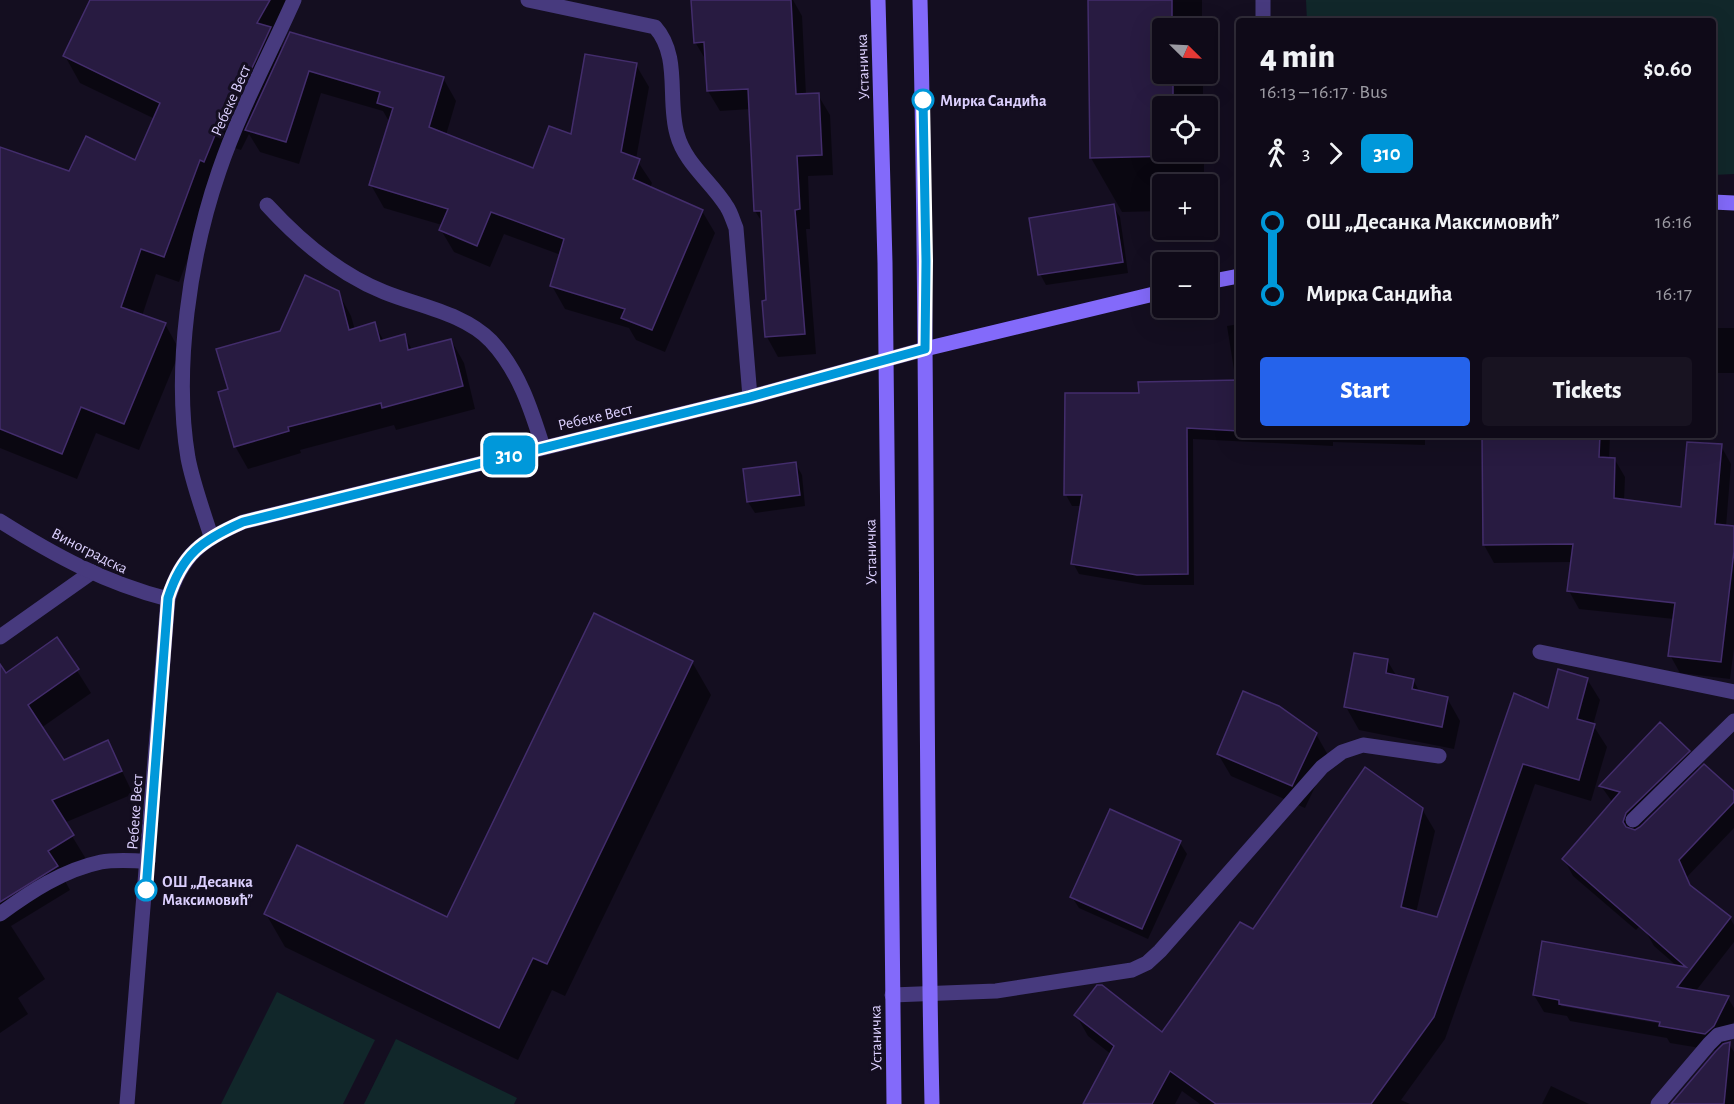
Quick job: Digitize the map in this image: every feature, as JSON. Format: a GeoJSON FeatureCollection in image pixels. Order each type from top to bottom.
{"type":"FeatureCollection","features":[{"type":"Feature","properties":{"kind":"main road","name":"Устаничка"},"geometry":{"type":"LineString","coordinates":[[878,0],[885,263],[884,359],[894,1104]]}},
{"type":"Feature","properties":{"kind":"main road"},"geometry":{"type":"LineString","coordinates":[[920,0],[926,261],[932,1104]]}},
{"type":"Feature","properties":{"kind":"main road"},"geometry":{"type":"LineString","coordinates":[[1716,202],[1734,203]]}},
{"type":"Feature","properties":{"kind":"main road"},"geometry":{"type":"LineString","coordinates":[[1218,280],[1236,277]]}},
{"type":"Feature","properties":{"kind":"main road"},"geometry":{"type":"LineString","coordinates":[[925,349],[1152,294]]}},
{"type":"Feature","properties":{"kind":"street","name":"Ребеке Вест"},"geometry":{"type":"LineString","coordinates":[[211,536],[191,472],[185,423],[184,359],[195,265],[219,171],[294,0]]}},
{"type":"Feature","properties":{"kind":"street"},"geometry":{"type":"LineString","coordinates":[[528,0],[655,27],[664,38],[670,57],[671,111],[677,138],[688,158],[728,207],[736,228],[750,397]]}},
{"type":"Feature","properties":{"kind":"street"},"geometry":{"type":"LineString","coordinates":[[1263,0],[1263,18]]}},
{"type":"Feature","properties":{"kind":"street"},"geometry":{"type":"LineString","coordinates":[[267,205],[295,235],[340,268],[381,291],[461,320],[490,340],[512,367],[529,402],[543,447]]}},
{"type":"Feature","properties":{"kind":"street","name":"Ребеке Вест"},"geometry":{"type":"LineString","coordinates":[[127,1104],[168,598],[184,560],[211,536],[243,522],[750,397],[925,349]]}},
{"type":"Feature","properties":{"kind":"street","name":"Виноградска"},"geometry":{"type":"LineString","coordinates":[[0,521],[92,572],[126,588],[168,598]]}},
{"type":"Feature","properties":{"kind":"street"},"geometry":{"type":"LineString","coordinates":[[0,637],[92,572]]}},
{"type":"Feature","properties":{"kind":"street"},"geometry":{"type":"LineString","coordinates":[[1540,651],[1734,692]]}},
{"type":"Feature","properties":{"kind":"street"},"geometry":{"type":"LineString","coordinates":[[1633,820],[1734,722]]}},
{"type":"Feature","properties":{"kind":"street"},"geometry":{"type":"LineString","coordinates":[[892,995],[996,991],[1132,970],[1147,963],[1160,951],[1322,767],[1341,752],[1364,745],[1439,756]]}},
{"type":"Feature","properties":{"kind":"street"},"geometry":{"type":"LineString","coordinates":[[0,914],[33,890],[64,874],[101,862],[148,861]]}},
{"type":"Feature","properties":{"kind":"street"},"geometry":{"type":"LineString","coordinates":[[1658,1104],[1708,1044],[1718,1035],[1734,1031]]}},
{"type":"Feature","properties":{"kind":"green space"},"geometry":{"type":"Polygon","coordinates":[[[1306,0],[1734,0],[1734,174],[1716,175],[1716,18],[1307,18],[1306,0]]]}},
{"type":"Feature","properties":{"kind":"green space"},"geometry":{"type":"Polygon","coordinates":[[[277,992],[375,1040],[343,1104],[221,1104],[277,992]]]}},
{"type":"Feature","properties":{"kind":"green space"},"geometry":{"type":"Polygon","coordinates":[[[396,1039],[517,1098],[514,1104],[364,1104],[396,1039]]]}},
{"type":"Feature","properties":{"kind":"building"},"geometry":{"type":"Polygon","coordinates":[[[90,0],[270,0],[257,23],[271,27],[226,124],[220,123],[204,162],[200,160],[164,257],[141,249],[121,307],[166,323],[124,424],[81,407],[62,454],[0,429],[0,147],[69,171],[86,136],[135,160],[160,103],[63,56],[90,0]]]}},
{"type":"Feature","properties":{"kind":"building"},"geometry":{"type":"Polygon","coordinates":[[[691,0],[791,0],[796,94],[819,93],[822,155],[797,156],[800,209],[795,210],[805,334],[765,337],[762,301],[766,300],[761,211],[754,211],[748,89],[707,91],[704,42],[694,43],[691,0]]]}},
{"type":"Feature","properties":{"kind":"building"},"geometry":{"type":"Polygon","coordinates":[[[1088,0],[1172,0],[1172,18],[1152,18],[1152,84],[1173,84],[1173,96],[1152,96],[1152,157],[1090,158],[1088,0]]]}},
{"type":"Feature","properties":{"kind":"building"},"geometry":{"type":"Polygon","coordinates":[[[290,32],[444,77],[429,127],[533,168],[549,126],[571,134],[585,54],[637,63],[621,152],[640,159],[633,179],[703,210],[652,330],[621,318],[625,309],[550,286],[564,239],[491,212],[477,246],[439,230],[448,209],[369,185],[393,108],[377,103],[380,92],[309,71],[286,142],[245,130],[290,32]]]}},
{"type":"Feature","properties":{"kind":"building"},"geometry":{"type":"Polygon","coordinates":[[[1114,204],[1123,262],[1038,275],[1029,218],[1114,204]]]}},
{"type":"Feature","properties":{"kind":"building"},"geometry":{"type":"Polygon","coordinates":[[[305,275],[339,291],[349,330],[375,322],[380,341],[405,334],[408,350],[451,339],[463,386],[382,408],[381,403],[288,427],[289,431],[234,447],[218,392],[228,389],[216,349],[280,331],[305,275]]]}},
{"type":"Feature","properties":{"kind":"building"},"geometry":{"type":"Polygon","coordinates":[[[1236,380],[1236,431],[1187,428],[1188,574],[1137,575],[1071,564],[1082,495],[1064,495],[1065,393],[1139,393],[1138,382],[1236,380]]]}},
{"type":"Feature","properties":{"kind":"building"},"geometry":{"type":"Polygon","coordinates":[[[1482,438],[1600,438],[1599,457],[1615,458],[1614,498],[1681,507],[1687,442],[1722,444],[1715,524],[1734,526],[1734,551],[1721,662],[1668,656],[1675,603],[1567,591],[1573,544],[1483,545],[1482,438]]]}},
{"type":"Feature","properties":{"kind":"building"},"geometry":{"type":"Polygon","coordinates":[[[796,462],[800,495],[747,502],[743,469],[796,462]]]}},
{"type":"Feature","properties":{"kind":"building"},"geometry":{"type":"Polygon","coordinates":[[[594,613],[693,661],[547,964],[533,958],[499,1028],[264,914],[297,845],[447,917],[594,613]]]}},
{"type":"Feature","properties":{"kind":"building"},"geometry":{"type":"Polygon","coordinates":[[[57,637],[79,669],[28,705],[64,760],[108,740],[122,771],[52,800],[74,835],[48,851],[58,866],[0,902],[0,664],[6,673],[57,637]]]}},
{"type":"Feature","properties":{"kind":"building"},"geometry":{"type":"Polygon","coordinates":[[[1354,653],[1388,659],[1386,673],[1414,679],[1412,689],[1448,697],[1442,727],[1344,707],[1354,653]]]}},
{"type":"Feature","properties":{"kind":"building"},"geometry":{"type":"Polygon","coordinates":[[[1558,669],[1588,678],[1577,719],[1595,724],[1579,780],[1523,764],[1434,1017],[1371,1104],[1216,1104],[1170,1071],[1152,1104],[1083,1104],[1114,1046],[1074,1015],[1097,985],[1102,985],[1162,1032],[1240,922],[1253,929],[1365,767],[1423,808],[1401,907],[1437,917],[1514,693],[1548,708],[1558,669]]]}},
{"type":"Feature","properties":{"kind":"building"},"geometry":{"type":"Polygon","coordinates":[[[1243,691],[1279,706],[1317,733],[1292,786],[1217,754],[1243,691]]]}},
{"type":"Feature","properties":{"kind":"building"},"geometry":{"type":"Polygon","coordinates":[[[1660,722],[1690,751],[1626,813],[1623,822],[1626,827],[1635,830],[1640,827],[1704,764],[1734,791],[1734,802],[1679,860],[1690,885],[1731,917],[1677,987],[1729,996],[1714,1026],[1705,1034],[1659,1026],[1660,1022],[1559,1004],[1559,1000],[1533,995],[1542,941],[1686,967],[1562,859],[1620,792],[1599,786],[1660,722]]]}},
{"type":"Feature","properties":{"kind":"building"},"geometry":{"type":"Polygon","coordinates":[[[1110,809],[1181,841],[1142,929],[1070,897],[1110,809]]]}},
{"type":"Feature","properties":{"kind":"building"},"geometry":{"type":"Polygon","coordinates":[[[1730,1042],[1724,1104],[1671,1104],[1716,1051],[1723,1044],[1730,1042]]]}},
{"type":"Feature","properties":{"kind":"bus line","name":"310"},"geometry":{"type":"LineString","coordinates":[[146,890],[168,598],[184,560],[211,536],[243,522],[564,441],[750,397],[925,349],[923,100]]}},
{"type":"Feature","properties":{"kind":"place","name":"Мирка Сандића"},"geometry":{"type":"Point","coordinates":[923,100]}},
{"type":"Feature","properties":{"kind":"place","name":"ОШ „Десанка Максимовић”"},"geometry":{"type":"Point","coordinates":[146,890]}}]}
